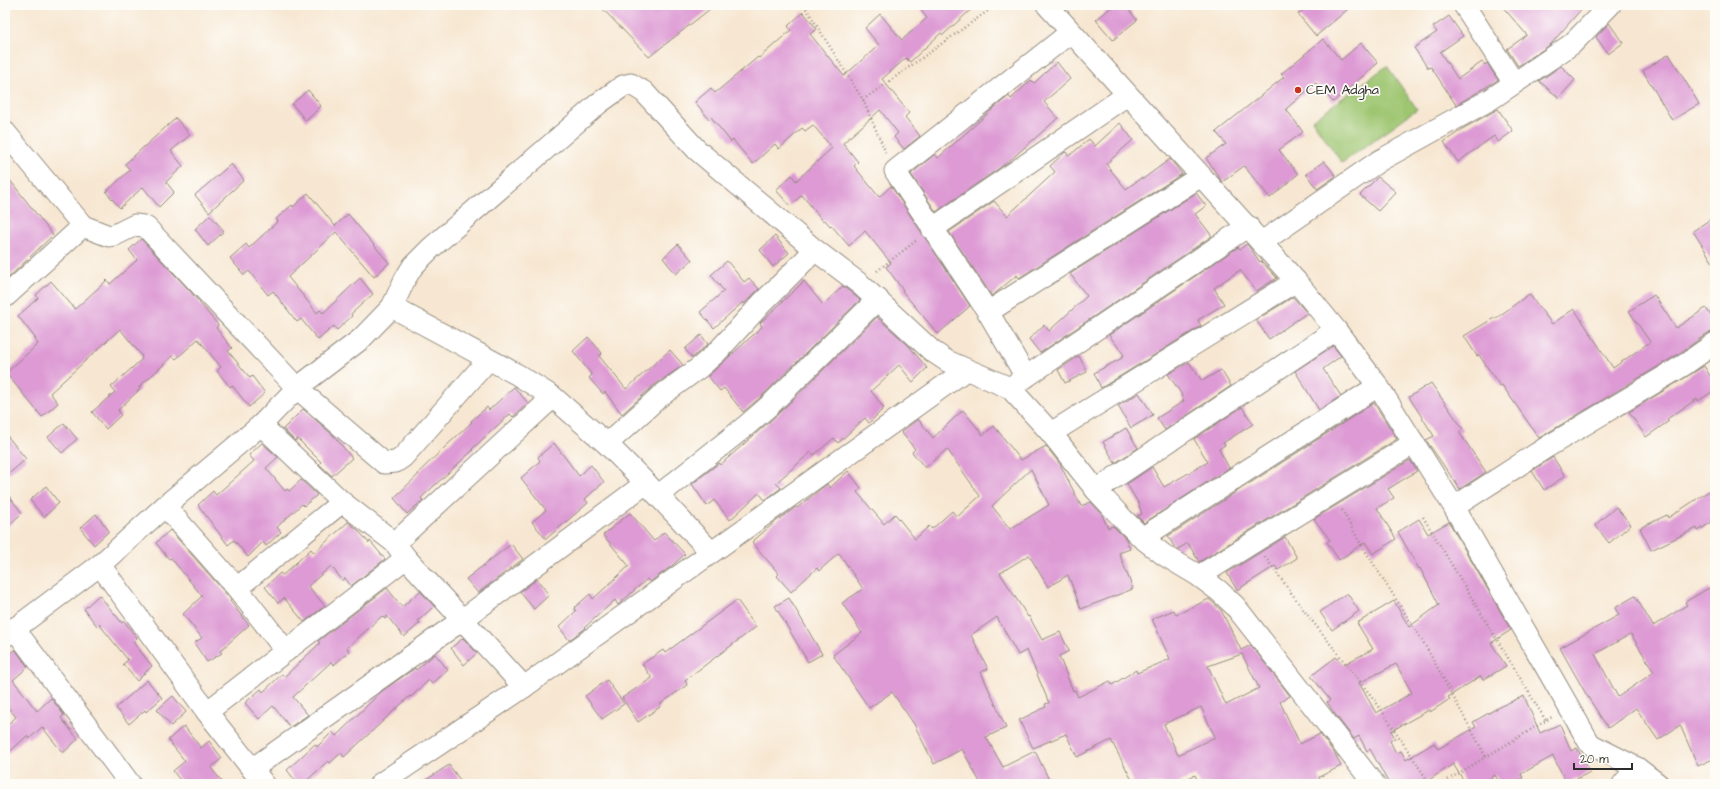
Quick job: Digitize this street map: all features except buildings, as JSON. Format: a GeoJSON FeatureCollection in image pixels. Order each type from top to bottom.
{"type":"FeatureCollection","features":[{"type":"Feature","properties":{"kind":"street"},"geometry":{"type":"LineString","coordinates":[[1047,5],[1127,95],[1248,226],[1296,281],[1336,330],[1378,386],[1454,507],[1590,744],[1637,768],[1658,784]]}},
{"type":"Feature","properties":{"kind":"street"},"geometry":{"type":"LineString","coordinates":[[1464,5],[1514,83]]}},
{"type":"Feature","properties":{"kind":"street"},"geometry":{"type":"LineString","coordinates":[[1262,242],[1378,161],[1491,99],[1572,44],[1610,5]]}},
{"type":"Feature","properties":{"kind":"street"},"geometry":{"type":"LineString","coordinates":[[1071,32],[895,171],[988,312],[1018,383],[1051,433],[1096,490],[1142,538],[1199,576],[1219,591],[1235,606],[1374,784]]}},
{"type":"Feature","properties":{"kind":"street"},"geometry":{"type":"LineString","coordinates":[[130,784],[10,632],[100,565],[165,506],[261,425],[297,388],[361,339],[392,307],[413,266],[431,248],[599,104],[627,84],[636,86],[644,92],[698,150],[815,250],[878,299],[932,351],[947,361],[966,370],[994,380],[1018,383],[1248,226]]}},
{"type":"Feature","properties":{"kind":"street"},"geometry":{"type":"LineString","coordinates":[[932,228],[1127,95]]}},
{"type":"Feature","properties":{"kind":"street"},"geometry":{"type":"LineString","coordinates":[[5,132],[83,226],[109,236],[115,235],[135,225],[147,228],[297,388],[378,459],[389,464],[404,457],[488,360]]}},
{"type":"Feature","properties":{"kind":"street"},"geometry":{"type":"LineString","coordinates":[[988,312],[1201,176]]}},
{"type":"Feature","properties":{"kind":"street"},"geometry":{"type":"LineString","coordinates":[[5,297],[83,226]]}},
{"type":"Feature","properties":{"kind":"street"},"geometry":{"type":"LineString","coordinates":[[607,444],[659,397],[699,368],[717,352],[762,303],[815,250]]}},
{"type":"Feature","properties":{"kind":"street"},"geometry":{"type":"LineString","coordinates":[[1051,433],[1296,281]]}},
{"type":"Feature","properties":{"kind":"street"},"geometry":{"type":"LineString","coordinates":[[100,565],[207,712],[258,777],[462,620],[652,489],[747,426],[878,299]]}},
{"type":"Feature","properties":{"kind":"street"},"geometry":{"type":"LineString","coordinates":[[392,307],[518,375],[553,397],[607,444],[652,489],[711,552]]}},
{"type":"Feature","properties":{"kind":"street"},"geometry":{"type":"LineString","coordinates":[[1096,490],[1336,330]]}},
{"type":"Feature","properties":{"kind":"street"},"geometry":{"type":"LineString","coordinates":[[1454,507],[1547,447],[1684,365],[1715,343]]}},
{"type":"Feature","properties":{"kind":"street"},"geometry":{"type":"LineString","coordinates":[[380,784],[524,688],[966,370]]}},
{"type":"Feature","properties":{"kind":"street"},"geometry":{"type":"LineString","coordinates":[[1142,538],[1378,386]]}},
{"type":"Feature","properties":{"kind":"street"},"geometry":{"type":"LineString","coordinates":[[207,712],[286,651],[401,551],[553,397]]}},
{"type":"Feature","properties":{"kind":"street"},"geometry":{"type":"LineString","coordinates":[[261,425],[342,502],[401,551],[524,688]]}},
{"type":"Feature","properties":{"kind":"street"},"geometry":{"type":"LineString","coordinates":[[1199,576],[1334,494],[1414,443]]}},
{"type":"Feature","properties":{"kind":"street"},"geometry":{"type":"LineString","coordinates":[[237,588],[342,502]]}},
{"type":"Feature","properties":{"kind":"street"},"geometry":{"type":"LineString","coordinates":[[165,506],[237,588],[286,651]]}},
{"type":"Feature","properties":{"kind":"street"},"geometry":{"type":"LineString","coordinates":[[1623,784],[1637,768]]}},
{"type":"Feature","properties":{"kind":"path"},"geometry":{"type":"LineString","coordinates":[[804,5],[863,100],[895,171]]}},
{"type":"Feature","properties":{"kind":"path"},"geometry":{"type":"LineString","coordinates":[[863,100],[996,5]]}},
{"type":"Feature","properties":{"kind":"path"},"geometry":{"type":"LineString","coordinates":[[860,284],[932,228]]}},
{"type":"Feature","properties":{"kind":"path"},"geometry":{"type":"LineString","coordinates":[[1334,494],[1359,541],[1425,644],[1486,757]]}},
{"type":"Feature","properties":{"kind":"path"},"geometry":{"type":"LineString","coordinates":[[1423,516],[1546,721]]}},
{"type":"Feature","properties":{"kind":"path"},"geometry":{"type":"LineString","coordinates":[[1254,542],[1306,613],[1376,702],[1430,784]]}},
{"type":"Feature","properties":{"kind":"path"},"geometry":{"type":"LineString","coordinates":[[1441,784],[1546,721],[1570,709]]}},
{"type":"Feature","properties":{"kind":"green space"},"geometry":{"type":"Polygon","coordinates":[[[1387,66],[1417,109],[1342,163],[1312,120],[1387,66]]]}},
{"type":"Feature","properties":{"kind":"place","name":"CEM Adgha"},"geometry":{"type":"Point","coordinates":[1298,90]}}]}
